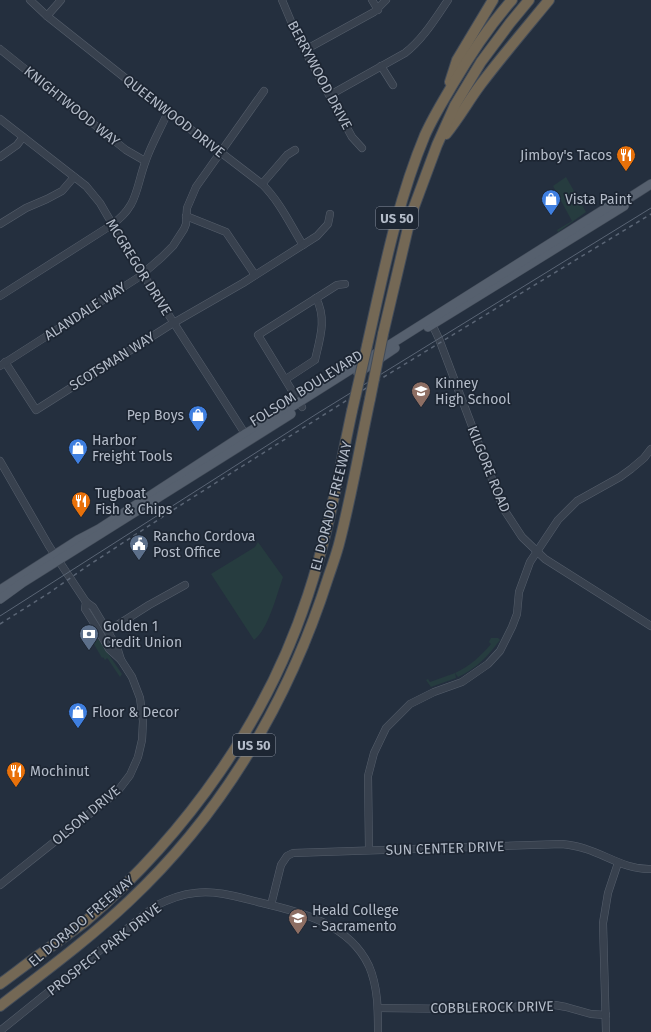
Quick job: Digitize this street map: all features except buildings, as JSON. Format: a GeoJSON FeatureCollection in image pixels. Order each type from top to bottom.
{"type":"FeatureCollection","features":[{"type":"Feature","properties":{"kind":"highway","name":"EL DORADO FREEWAY"},"geometry":{"type":"LineString","coordinates":[[0,984],[86,921],[158,852],[190,814],[219,774],[246,731],[270,687],[290,642],[308,595],[322,547],[394,228],[408,181],[425,135],[445,97],[471,54],[512,0]]}},
{"type":"Feature","properties":{"kind":"highway","name":"EL DORADO FREEWAY"},"geometry":{"type":"LineString","coordinates":[[0,1006],[90,935],[129,901],[166,864],[199,825],[230,783],[258,739],[282,694],[298,660],[322,598],[340,540],[383,334],[411,215],[437,145],[455,105],[481,62],[529,0]]}},
{"type":"Feature","properties":{"kind":"highway"},"geometry":{"type":"LineString","coordinates":[[437,145],[456,122],[505,52],[549,0]]}},
{"type":"Feature","properties":{"kind":"highway"},"geometry":{"type":"LineString","coordinates":[[445,97],[457,60],[493,2]]}},
{"type":"Feature","properties":{"kind":"main road","name":"FOLSOM BOULEVARD"},"geometry":{"type":"LineString","coordinates":[[431,323],[619,200],[626,200],[651,184]]}},
{"type":"Feature","properties":{"kind":"main road","name":"FOLSOM BOULEVARD"},"geometry":{"type":"LineString","coordinates":[[0,590],[128,518],[247,438],[301,404],[624,206],[626,200]]}},
{"type":"Feature","properties":{"kind":"main road"},"geometry":{"type":"LineString","coordinates":[[537,260],[541,253],[552,243]]}},
{"type":"Feature","properties":{"kind":"main road","name":"FOLSOM BOULEVARD"},"geometry":{"type":"LineString","coordinates":[[0,599],[104,525],[145,498],[247,438]]}},
{"type":"Feature","properties":{"kind":"main road"},"geometry":{"type":"LineString","coordinates":[[128,518],[131,512],[145,502],[145,498]]}},
{"type":"Feature","properties":{"kind":"street","name":"QUEENWOOD DRIVE"},"geometry":{"type":"LineString","coordinates":[[30,0],[47,16],[168,112],[262,184],[282,207],[303,245]]}},
{"type":"Feature","properties":{"kind":"street"},"geometry":{"type":"LineString","coordinates":[[47,16],[62,0]]}},
{"type":"Feature","properties":{"kind":"street","name":"BERRYWOOD DRIVE"},"geometry":{"type":"LineString","coordinates":[[282,0],[294,30],[352,137],[362,148]]}},
{"type":"Feature","properties":{"kind":"street"},"geometry":{"type":"LineString","coordinates":[[372,0],[378,10]]}},
{"type":"Feature","properties":{"kind":"street"},"geometry":{"type":"LineString","coordinates":[[305,50],[378,10],[386,0]]}},
{"type":"Feature","properties":{"kind":"street"},"geometry":{"type":"LineString","coordinates":[[330,95],[413,47],[422,37],[448,0]]}},
{"type":"Feature","properties":{"kind":"street","name":"KNIGHTWOOD WAY"},"geometry":{"type":"LineString","coordinates":[[0,49],[126,150],[145,161]]}},
{"type":"Feature","properties":{"kind":"street"},"geometry":{"type":"LineString","coordinates":[[381,66],[393,85]]}},
{"type":"Feature","properties":{"kind":"street","name":"ALANDALE WAY"},"geometry":{"type":"LineString","coordinates":[[3,364],[143,274],[162,257],[179,238],[186,224],[187,208],[196,187],[264,91]]}},
{"type":"Feature","properties":{"kind":"street"},"geometry":{"type":"LineString","coordinates":[[0,296],[113,224],[125,214],[133,202],[139,187],[145,161],[168,112]]}},
{"type":"Feature","properties":{"kind":"street","name":"MCGREGOR DRIVE"},"geometry":{"type":"LineString","coordinates":[[0,119],[74,177],[93,193],[100,202],[143,274],[215,385],[247,438]]}},
{"type":"Feature","properties":{"kind":"street"},"geometry":{"type":"LineString","coordinates":[[0,157],[17,145],[23,137]]}},
{"type":"Feature","properties":{"kind":"street"},"geometry":{"type":"LineString","coordinates":[[262,184],[287,155],[295,150]]}},
{"type":"Feature","properties":{"kind":"street"},"geometry":{"type":"LineString","coordinates":[[0,224],[26,208],[62,191],[74,177]]}},
{"type":"Feature","properties":{"kind":"street","name":"SCOTSMAN WAY"},"geometry":{"type":"LineString","coordinates":[[3,364],[36,410],[174,322],[255,275],[320,234],[330,221],[330,214]]}},
{"type":"Feature","properties":{"kind":"street"},"geometry":{"type":"LineString","coordinates":[[186,216],[226,232],[255,275]]}},
{"type":"Feature","properties":{"kind":"street"},"geometry":{"type":"LineString","coordinates":[[301,404],[258,335],[337,285],[345,284]]}},
{"type":"Feature","properties":{"kind":"street"},"geometry":{"type":"LineString","coordinates":[[286,379],[315,360],[323,317],[320,305],[316,298]]}},
{"type":"Feature","properties":{"kind":"street","name":"KILGORE ROAD"},"geometry":{"type":"LineString","coordinates":[[431,323],[502,504],[517,530],[545,559],[651,626]]}},
{"type":"Feature","properties":{"kind":"street"},"geometry":{"type":"LineString","coordinates":[[369,850],[368,776],[374,753],[386,728],[410,704],[434,692],[462,682],[488,664],[500,651],[512,627],[517,614],[519,592],[527,569],[536,551],[558,520],[576,501],[620,477],[644,458],[651,449]]}},
{"type":"Feature","properties":{"kind":"street","name":"OLSON DRIVE"},"geometry":{"type":"LineString","coordinates":[[0,461],[114,654],[121,660]]}},
{"type":"Feature","properties":{"kind":"street"},"geometry":{"type":"LineString","coordinates":[[114,654],[113,646],[107,637],[108,631],[149,605],[185,585]]}},
{"type":"Feature","properties":{"kind":"street","name":"OLSON DRIVE"},"geometry":{"type":"LineString","coordinates":[[0,885],[117,792],[130,775],[138,757],[142,740],[143,721],[140,698],[132,677],[121,660],[117,647],[108,631],[93,607],[85,605]]}},
{"type":"Feature","properties":{"kind":"street","name":"SUN CENTER DRIVE"},"geometry":{"type":"LineString","coordinates":[[272,905],[281,865],[287,856],[299,852],[562,844],[586,848],[634,868],[651,869]]}},
{"type":"Feature","properties":{"kind":"street"},"geometry":{"type":"LineString","coordinates":[[606,1032],[603,923],[608,893],[618,862]]}},
{"type":"Feature","properties":{"kind":"street","name":"PROSPECT PARK DRIVE"},"geometry":{"type":"LineString","coordinates":[[0,1031],[145,914],[163,903],[195,893],[203,893],[224,894],[272,905],[320,920],[339,931],[352,942],[369,966],[376,990],[378,1032]]}},
{"type":"Feature","properties":{"kind":"street","name":"COBBLEROCK DRIVE"},"geometry":{"type":"LineString","coordinates":[[378,1008],[461,1008],[555,1005],[586,1013],[606,1015]]}},
{"type":"Feature","properties":{"kind":"green space"},"geometry":{"type":"Polygon","coordinates":[[[566,177],[586,212],[558,232],[557,230],[572,221],[553,186],[566,177]]]}},
{"type":"Feature","properties":{"kind":"green space"},"geometry":{"type":"Polygon","coordinates":[[[258,542],[283,577],[268,620],[264,628],[254,640],[211,574],[255,547],[258,542]]]}},
{"type":"Feature","properties":{"kind":"green space"},"geometry":{"type":"Polygon","coordinates":[[[96,636],[122,674],[120,677],[108,659],[107,658],[105,660],[103,657],[102,658],[91,639],[96,636]]]}},
{"type":"Feature","properties":{"kind":"green space"},"geometry":{"type":"Polygon","coordinates":[[[491,638],[498,638],[500,640],[481,662],[458,677],[455,673],[479,657],[491,644],[489,642],[491,638]]]}},
{"type":"Feature","properties":{"kind":"green space"},"geometry":{"type":"Polygon","coordinates":[[[455,673],[456,678],[431,687],[426,680],[428,679],[430,682],[455,673]]]}},
{"type":"Feature","properties":{"kind":"tram line"},"geometry":{"type":"LineString","coordinates":[[0,616],[318,413],[651,208]]}},
{"type":"Feature","properties":{"kind":"railway"},"geometry":{"type":"LineString","coordinates":[[0,624],[187,501],[387,375],[651,214]]}},
{"type":"Feature","properties":{"kind":"place","name":"Jimboy's Tacos"},"geometry":{"type":"Point","coordinates":[626,172]}},
{"type":"Feature","properties":{"kind":"place","name":"Vista Paint"},"geometry":{"type":"Point","coordinates":[551,216]}},
{"type":"Feature","properties":{"kind":"place","name":"Kinney High School"},"geometry":{"type":"Point","coordinates":[421,408]}},
{"type":"Feature","properties":{"kind":"place","name":"Pep Boys"},"geometry":{"type":"Point","coordinates":[198,432]}},
{"type":"Feature","properties":{"kind":"place","name":"Harbor Freight Tools"},"geometry":{"type":"Point","coordinates":[78,465]}},
{"type":"Feature","properties":{"kind":"place","name":"Tugboat Fish & Chips"},"geometry":{"type":"Point","coordinates":[81,518]}},
{"type":"Feature","properties":{"kind":"place","name":"Rancho Cordova Post Office"},"geometry":{"type":"Point","coordinates":[139,561]}},
{"type":"Feature","properties":{"kind":"place","name":"Golden 1 Credit Union"},"geometry":{"type":"Point","coordinates":[89,651]}},
{"type":"Feature","properties":{"kind":"place","name":"Floor & Decor"},"geometry":{"type":"Point","coordinates":[78,729]}},
{"type":"Feature","properties":{"kind":"place","name":"Mochinut"},"geometry":{"type":"Point","coordinates":[16,788]}},
{"type":"Feature","properties":{"kind":"place","name":"Heald College - Sacramento"},"geometry":{"type":"Point","coordinates":[298,935]}}]}
